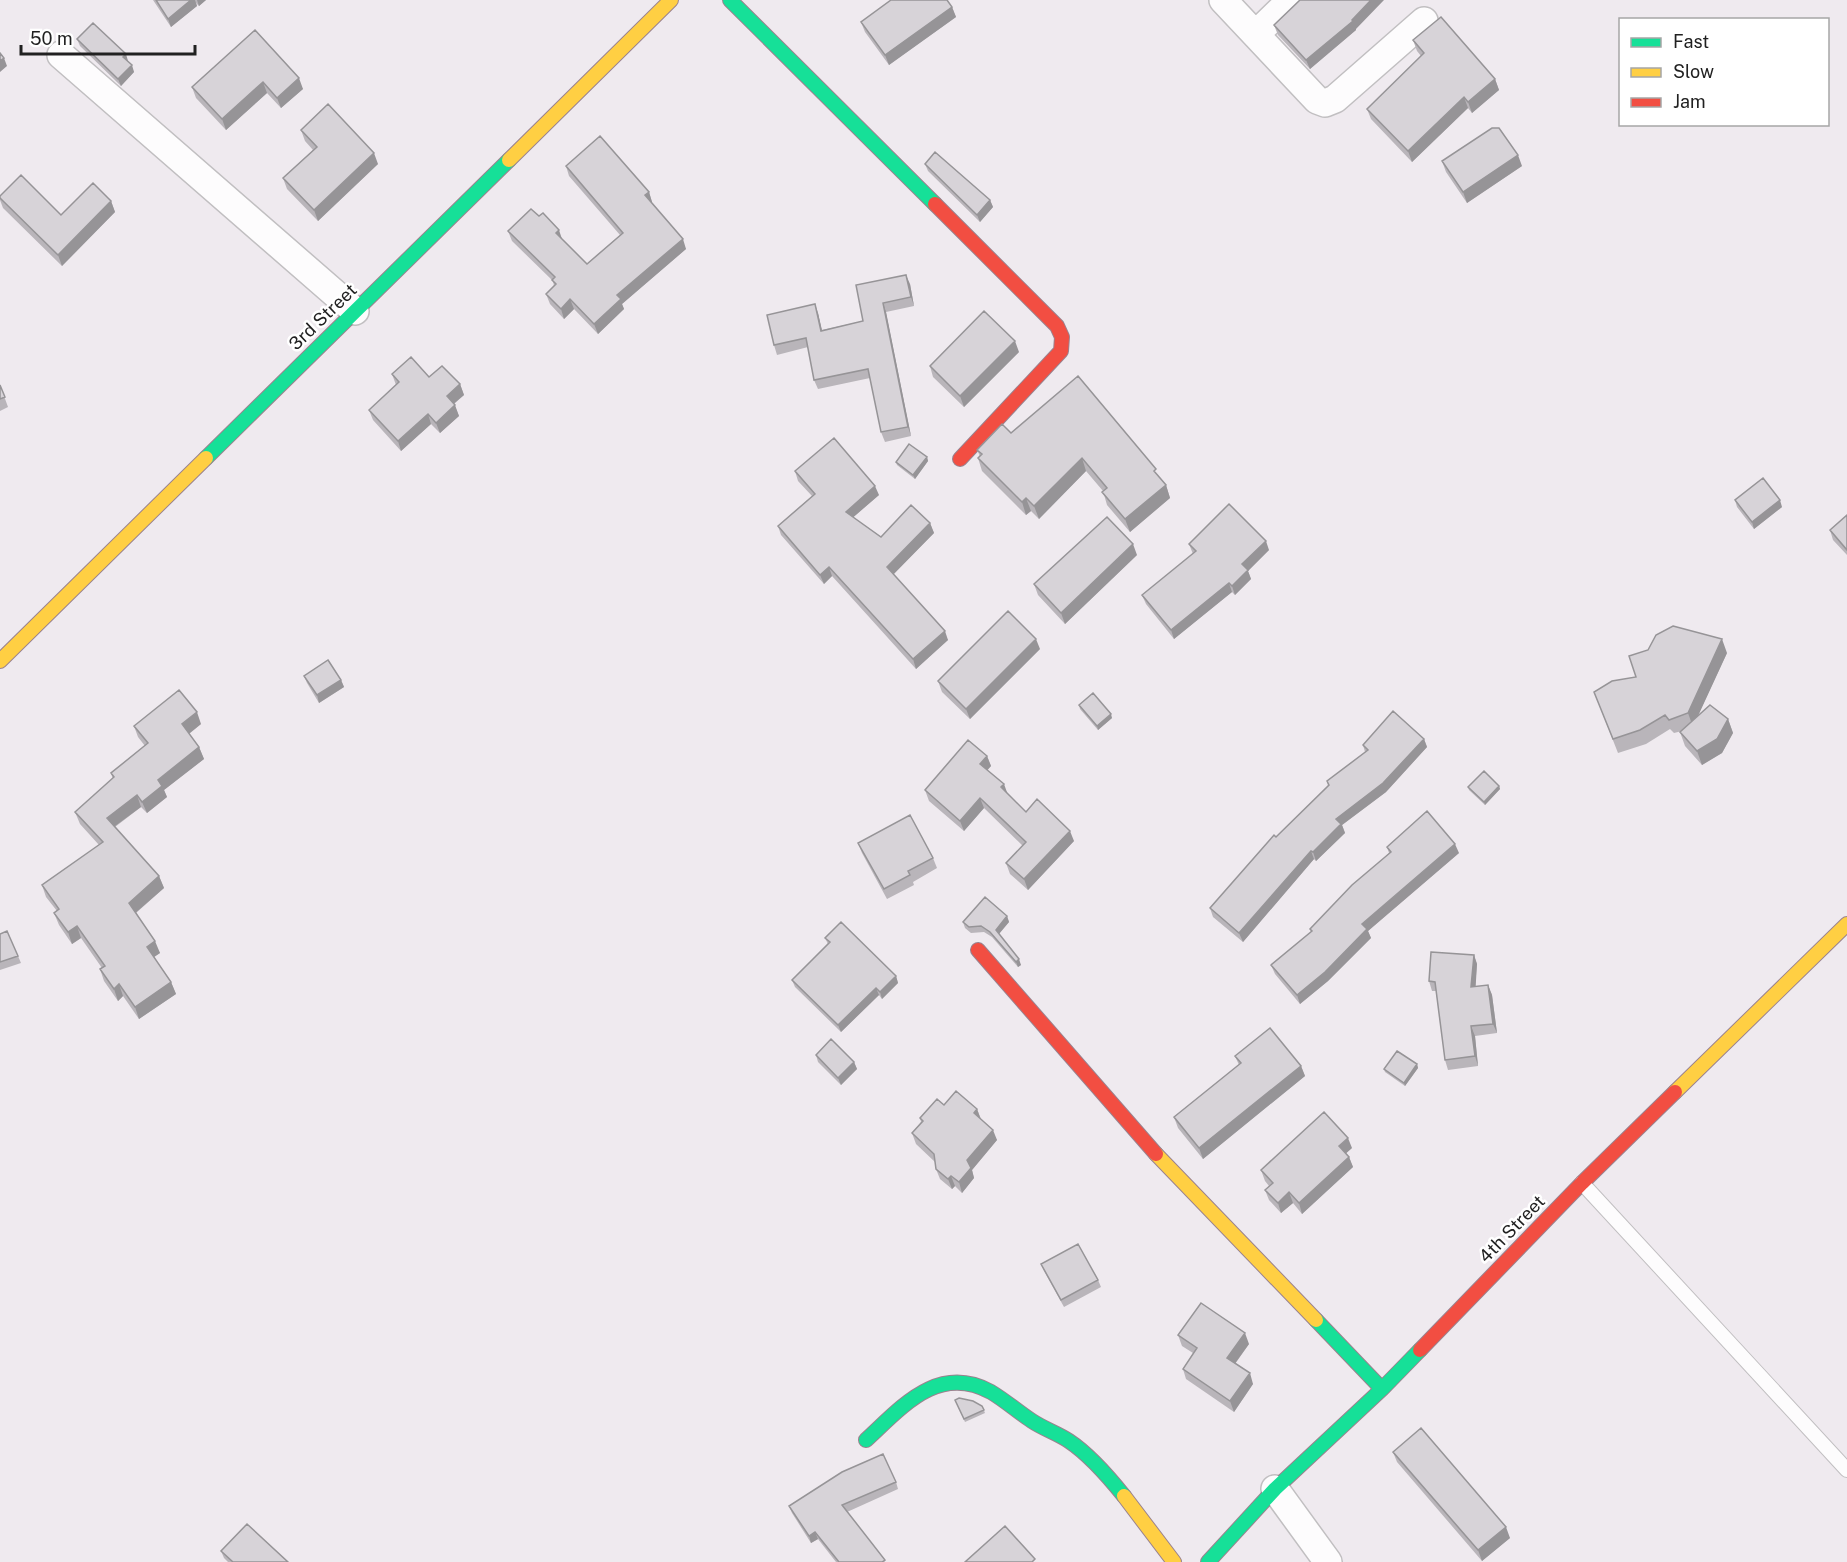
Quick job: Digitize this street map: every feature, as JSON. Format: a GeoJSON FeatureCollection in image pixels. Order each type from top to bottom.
{"type":"FeatureCollection","features":[{"type":"Feature","properties":{"kind":"street","name":"3rd Street"},"geometry":{"type":"LineString","coordinates":[[0,661],[671,0]]}},
{"type":"Feature","properties":{"kind":"street"},"geometry":{"type":"LineString","coordinates":[[730,0],[1057,326],[1062,337],[1061,351],[960,459]]}},
{"type":"Feature","properties":{"kind":"street"},"geometry":{"type":"LineString","coordinates":[[1223,0],[1317,100],[1325,103],[1335,99],[1424,21]]}},
{"type":"Feature","properties":{"kind":"street"},"geometry":{"type":"LineString","coordinates":[[1256,34],[1291,0]]}},
{"type":"Feature","properties":{"kind":"street"},"geometry":{"type":"LineString","coordinates":[[61,55],[355,311]]}},
{"type":"Feature","properties":{"kind":"street","name":"4th Street"},"geometry":{"type":"LineString","coordinates":[[1208,1562],[1275,1489],[1382,1389],[1582,1183],[1847,924]]}},
{"type":"Feature","properties":{"kind":"street"},"geometry":{"type":"LineString","coordinates":[[978,950],[1145,1143],[1382,1389]]}},
{"type":"Feature","properties":{"kind":"street"},"geometry":{"type":"LineString","coordinates":[[866,1440],[921,1391],[947,1383],[969,1382],[987,1389],[1036,1424],[1070,1442],[1100,1467],[1134,1505],[1174,1562]]}},
{"type":"Feature","properties":{"kind":"street"},"geometry":{"type":"LineString","coordinates":[[1275,1489],[1328,1562]]}},
{"type":"Feature","properties":{"kind":"lane"},"geometry":{"type":"LineString","coordinates":[[1582,1183],[1847,1470]]}},
{"type":"Feature","properties":{"kind":"building"},"geometry":{"type":"Polygon","coordinates":[[[156,0],[191,0],[168,19],[156,0]]]}},
{"type":"Feature","properties":{"kind":"building"},"geometry":{"type":"Polygon","coordinates":[[[891,0],[947,0],[952,7],[885,55],[861,22],[891,0]]]}},
{"type":"Feature","properties":{"kind":"building"},"geometry":{"type":"Polygon","coordinates":[[[1300,0],[1371,0],[1353,21],[1306,60],[1274,25],[1300,0]]]}},
{"type":"Feature","properties":{"kind":"building"},"geometry":{"type":"Polygon","coordinates":[[[1441,17],[1495,79],[1468,102],[1464,97],[1408,151],[1367,109],[1424,53],[1413,40],[1441,17]]]}},
{"type":"Feature","properties":{"kind":"building"},"geometry":{"type":"Polygon","coordinates":[[[93,23],[126,54],[123,57],[132,65],[118,79],[77,39],[93,23]]]}},
{"type":"Feature","properties":{"kind":"building"},"geometry":{"type":"Polygon","coordinates":[[[255,30],[299,78],[277,98],[263,82],[222,119],[192,87],[255,30]]]}},
{"type":"Feature","properties":{"kind":"building"},"geometry":{"type":"Polygon","coordinates":[[[328,104],[374,153],[314,210],[283,178],[317,147],[301,130],[328,104]]]}},
{"type":"Feature","properties":{"kind":"building"},"geometry":{"type":"Polygon","coordinates":[[[1492,128],[1499,128],[1518,155],[1463,192],[1442,161],[1492,128]]]}},
{"type":"Feature","properties":{"kind":"building"},"geometry":{"type":"Polygon","coordinates":[[[600,136],[649,192],[645,195],[683,239],[617,295],[621,299],[594,324],[570,299],[561,309],[546,294],[556,284],[552,280],[555,277],[508,231],[531,209],[539,216],[543,213],[559,230],[556,233],[587,264],[623,233],[566,166],[600,136]]]}},
{"type":"Feature","properties":{"kind":"building"},"geometry":{"type":"Polygon","coordinates":[[[935,152],[990,200],[977,215],[925,164],[935,152]]]}},
{"type":"Feature","properties":{"kind":"building"},"geometry":{"type":"Polygon","coordinates":[[[21,175],[61,215],[93,183],[111,201],[58,255],[0,198],[21,175]]]}},
{"type":"Feature","properties":{"kind":"building"},"geometry":{"type":"Polygon","coordinates":[[[906,275],[911,297],[883,303],[908,427],[881,432],[868,369],[814,380],[806,338],[774,345],[767,315],[815,304],[821,331],[863,321],[856,285],[906,275]]]}},
{"type":"Feature","properties":{"kind":"building"},"geometry":{"type":"Polygon","coordinates":[[[984,311],[1015,341],[960,396],[930,366],[984,311]]]}},
{"type":"Feature","properties":{"kind":"building"},"geometry":{"type":"Polygon","coordinates":[[[411,357],[429,377],[442,366],[460,384],[447,396],[455,405],[436,423],[428,414],[398,441],[369,410],[399,382],[392,374],[411,357]]]}},
{"type":"Feature","properties":{"kind":"building"},"geometry":{"type":"Polygon","coordinates":[[[1078,376],[1156,469],[1154,471],[1166,485],[1125,519],[1102,492],[1107,488],[1082,458],[1034,506],[1026,498],[1022,502],[978,458],[982,454],[977,450],[1002,424],[1011,433],[1078,376]]]}},
{"type":"Feature","properties":{"kind":"building"},"geometry":{"type":"Polygon","coordinates":[[[0,385],[5,397],[0,399],[0,385]]]}},
{"type":"Feature","properties":{"kind":"building"},"geometry":{"type":"Polygon","coordinates":[[[834,438],[875,486],[846,512],[881,537],[911,505],[930,523],[887,567],[945,631],[913,659],[829,567],[820,575],[778,526],[815,494],[795,471],[834,438]]]}},
{"type":"Feature","properties":{"kind":"building"},"geometry":{"type":"Polygon","coordinates":[[[909,444],[927,457],[913,475],[896,462],[909,444]]]}},
{"type":"Feature","properties":{"kind":"building"},"geometry":{"type":"Polygon","coordinates":[[[1763,478],[1780,500],[1752,522],[1735,500],[1763,478]]]}},
{"type":"Feature","properties":{"kind":"building"},"geometry":{"type":"Polygon","coordinates":[[[1229,504],[1266,541],[1242,564],[1248,570],[1232,586],[1229,583],[1171,630],[1142,595],[1196,551],[1189,544],[1229,504]]]}},
{"type":"Feature","properties":{"kind":"building"},"geometry":{"type":"Polygon","coordinates":[[[1847,515],[1847,550],[1830,530],[1847,515]]]}},
{"type":"Feature","properties":{"kind":"building"},"geometry":{"type":"Polygon","coordinates":[[[1107,517],[1133,544],[1061,613],[1034,584],[1107,517]]]}},
{"type":"Feature","properties":{"kind":"building"},"geometry":{"type":"Polygon","coordinates":[[[1008,611],[1036,639],[966,709],[938,681],[1008,611]]]}},
{"type":"Feature","properties":{"kind":"building"},"geometry":{"type":"Polygon","coordinates":[[[1673,626],[1722,639],[1688,713],[1669,720],[1665,715],[1640,730],[1613,739],[1594,692],[1612,681],[1636,677],[1629,656],[1648,650],[1656,635],[1673,626]]]}},
{"type":"Feature","properties":{"kind":"building"},"geometry":{"type":"Polygon","coordinates":[[[328,660],[341,680],[317,695],[304,676],[328,660]]]}},
{"type":"Feature","properties":{"kind":"building"},"geometry":{"type":"Polygon","coordinates":[[[179,690],[197,712],[182,724],[199,747],[158,780],[162,786],[142,802],[137,795],[107,818],[159,876],[129,903],[155,941],[147,947],[171,982],[135,1007],[119,984],[114,989],[100,969],[105,966],[77,926],[68,932],[54,913],[59,909],[42,885],[103,842],[75,812],[114,777],[111,773],[148,743],[134,726],[179,690]]]}},
{"type":"Feature","properties":{"kind":"building"},"geometry":{"type":"Polygon","coordinates":[[[1093,693],[1111,714],[1097,726],[1079,705],[1093,693]]]}},
{"type":"Feature","properties":{"kind":"building"},"geometry":{"type":"Polygon","coordinates":[[[1710,705],[1728,719],[1717,739],[1697,751],[1680,732],[1710,705]]]}},
{"type":"Feature","properties":{"kind":"building"},"geometry":{"type":"Polygon","coordinates":[[[1393,711],[1424,739],[1383,783],[1336,819],[1341,824],[1313,852],[1311,851],[1239,933],[1210,908],[1274,835],[1276,837],[1329,785],[1327,781],[1368,750],[1363,745],[1393,711]]]}},
{"type":"Feature","properties":{"kind":"building"},"geometry":{"type":"Polygon","coordinates":[[[968,740],[987,756],[980,764],[1004,784],[1001,787],[1026,812],[1037,799],[1070,831],[1024,879],[1006,863],[1026,842],[980,798],[960,821],[925,790],[968,740]]]}},
{"type":"Feature","properties":{"kind":"building"},"geometry":{"type":"Polygon","coordinates":[[[1484,771],[1499,786],[1484,802],[1468,787],[1484,771]]]}},
{"type":"Feature","properties":{"kind":"building"},"geometry":{"type":"Polygon","coordinates":[[[1427,811],[1455,844],[1362,924],[1367,929],[1325,972],[1297,995],[1271,965],[1312,931],[1310,929],[1352,885],[1391,852],[1387,847],[1427,811]]]}},
{"type":"Feature","properties":{"kind":"building"},"geometry":{"type":"Polygon","coordinates":[[[910,815],[933,858],[908,871],[910,875],[884,889],[858,843],[910,815]]]}},
{"type":"Feature","properties":{"kind":"building"},"geometry":{"type":"Polygon","coordinates":[[[985,897],[1007,916],[996,930],[1019,959],[1016,962],[990,932],[981,926],[969,927],[963,922],[985,897]]]}},
{"type":"Feature","properties":{"kind":"building"},"geometry":{"type":"Polygon","coordinates":[[[841,922],[896,976],[880,992],[876,988],[838,1025],[792,980],[830,942],[825,938],[841,922]]]}},
{"type":"Feature","properties":{"kind":"building"},"geometry":{"type":"Polygon","coordinates":[[[7,931],[18,956],[0,962],[0,934],[7,931]]]}},
{"type":"Feature","properties":{"kind":"building"},"geometry":{"type":"Polygon","coordinates":[[[1431,952],[1474,955],[1471,987],[1488,985],[1493,1024],[1471,1026],[1475,1056],[1445,1060],[1435,982],[1429,981],[1431,952]]]}},
{"type":"Feature","properties":{"kind":"building"},"geometry":{"type":"Polygon","coordinates":[[[1270,1028],[1301,1066],[1199,1148],[1174,1117],[1241,1063],[1235,1056],[1270,1028]]]}},
{"type":"Feature","properties":{"kind":"building"},"geometry":{"type":"Polygon","coordinates":[[[831,1039],[854,1062],[838,1078],[816,1055],[831,1039]]]}},
{"type":"Feature","properties":{"kind":"building"},"geometry":{"type":"Polygon","coordinates":[[[1397,1051],[1417,1064],[1404,1083],[1384,1069],[1397,1051]]]}},
{"type":"Feature","properties":{"kind":"building"},"geometry":{"type":"Polygon","coordinates":[[[956,1091],[977,1109],[974,1113],[993,1130],[967,1160],[971,1168],[959,1182],[951,1176],[948,1179],[936,1169],[934,1154],[912,1133],[923,1121],[920,1118],[937,1099],[944,1105],[956,1091]]]}},
{"type":"Feature","properties":{"kind":"building"},"geometry":{"type":"Polygon","coordinates":[[[1324,1112],[1348,1138],[1339,1146],[1349,1157],[1299,1203],[1289,1192],[1278,1203],[1265,1190],[1273,1183],[1261,1170],[1324,1112]]]}},
{"type":"Feature","properties":{"kind":"building"},"geometry":{"type":"Polygon","coordinates":[[[1078,1244],[1098,1280],[1061,1300],[1041,1264],[1078,1244]]]}},
{"type":"Feature","properties":{"kind":"building"},"geometry":{"type":"Polygon","coordinates":[[[1201,1303],[1245,1333],[1227,1358],[1250,1373],[1230,1401],[1183,1369],[1197,1348],[1178,1335],[1201,1303]]]}},
{"type":"Feature","properties":{"kind":"building"},"geometry":{"type":"Polygon","coordinates":[[[959,1398],[973,1401],[982,1406],[984,1410],[964,1419],[955,1400],[959,1398]]]}},
{"type":"Feature","properties":{"kind":"building"},"geometry":{"type":"Polygon","coordinates":[[[1421,1428],[1506,1527],[1478,1550],[1393,1452],[1421,1428]]]}},
{"type":"Feature","properties":{"kind":"building"},"geometry":{"type":"Polygon","coordinates":[[[883,1454],[896,1482],[842,1505],[885,1560],[882,1562],[839,1562],[815,1532],[809,1536],[789,1506],[842,1472],[883,1454]]]}},
{"type":"Feature","properties":{"kind":"building"},"geometry":{"type":"Polygon","coordinates":[[[247,1524],[288,1562],[233,1562],[221,1551],[247,1524]]]}},
{"type":"Feature","properties":{"kind":"building"},"geometry":{"type":"Polygon","coordinates":[[[1005,1526],[1035,1559],[1032,1562],[965,1562],[1005,1526]]]}},
{"type":"Feature","properties":{"kind":"traffic: fast"},"geometry":{"type":"LineString","coordinates":[[730,0],[935,204]]}},
{"type":"Feature","properties":{"kind":"traffic: fast"},"geometry":{"type":"LineString","coordinates":[[206,458],[509,160]]}},
{"type":"Feature","properties":{"kind":"traffic: fast"},"geometry":{"type":"LineString","coordinates":[[1316,1320],[1382,1389]]}},
{"type":"Feature","properties":{"kind":"traffic: fast"},"geometry":{"type":"LineString","coordinates":[[1208,1562],[1275,1489],[1382,1389],[1420,1350]]}},
{"type":"Feature","properties":{"kind":"traffic: fast"},"geometry":{"type":"LineString","coordinates":[[866,1440],[893,1414],[922,1393],[938,1386],[954,1383],[972,1384],[991,1392],[1032,1421],[1077,1447],[1098,1466],[1124,1496]]}},
{"type":"Feature","properties":{"kind":"traffic: slow"},"geometry":{"type":"LineString","coordinates":[[509,160],[671,0]]}},
{"type":"Feature","properties":{"kind":"traffic: slow"},"geometry":{"type":"LineString","coordinates":[[0,661],[206,458]]}},
{"type":"Feature","properties":{"kind":"traffic: slow"},"geometry":{"type":"LineString","coordinates":[[1675,1092],[1847,924]]}},
{"type":"Feature","properties":{"kind":"traffic: slow"},"geometry":{"type":"LineString","coordinates":[[1156,1154],[1316,1320]]}},
{"type":"Feature","properties":{"kind":"traffic: slow"},"geometry":{"type":"LineString","coordinates":[[1124,1496],[1174,1562]]}},
{"type":"Feature","properties":{"kind":"traffic: jam"},"geometry":{"type":"LineString","coordinates":[[935,204],[1057,326],[1062,337],[1061,351],[960,459]]}},
{"type":"Feature","properties":{"kind":"traffic: jam"},"geometry":{"type":"LineString","coordinates":[[978,950],[1156,1154]]}},
{"type":"Feature","properties":{"kind":"traffic: jam"},"geometry":{"type":"LineString","coordinates":[[1420,1350],[1582,1183],[1675,1092]]}}]}
